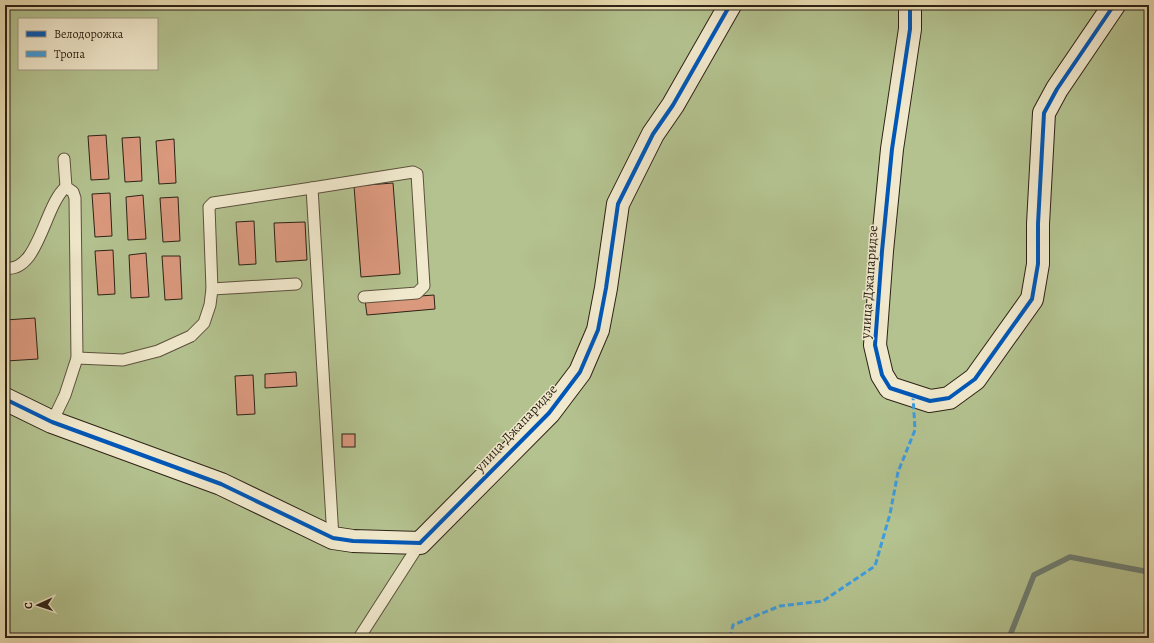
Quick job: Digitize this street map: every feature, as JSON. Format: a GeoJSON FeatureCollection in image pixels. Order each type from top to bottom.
{"type":"FeatureCollection","features":[{"type":"Feature","properties":{"kind":"street","name":"улица Джапаридзе"},"geometry":{"type":"LineString","coordinates":[[420,543],[549,413],[580,372],[598,330],[606,288],[618,204],[653,134],[673,105],[730,5]]}},
{"type":"Feature","properties":{"kind":"street","name":"улица Джапаридзе"},"geometry":{"type":"LineString","coordinates":[[910,5],[910,29],[892,149],[883,235],[875,345],[882,376],[890,388],[930,401],[949,398],[976,379],[1032,299],[1038,264],[1038,224],[1044,113],[1057,89],[1114,5]]}},
{"type":"Feature","properties":{"kind":"street"},"geometry":{"type":"LineString","coordinates":[[5,399],[52,422],[221,484],[333,538],[353,541],[420,543]]}},
{"type":"Feature","properties":{"kind":"lane"},"geometry":{"type":"LineString","coordinates":[[5,268],[20,266],[25,262],[37,243],[55,198],[66,187],[64,159]]}},
{"type":"Feature","properties":{"kind":"lane"},"geometry":{"type":"LineString","coordinates":[[77,358],[123,360],[158,351],[191,336],[204,323],[210,305],[212,289],[209,207],[213,203],[409,173],[417,174],[424,286],[417,293],[364,297]]}},
{"type":"Feature","properties":{"kind":"lane"},"geometry":{"type":"LineString","coordinates":[[52,422],[65,396],[77,358],[75,198],[73,192],[66,187]]}},
{"type":"Feature","properties":{"kind":"lane"},"geometry":{"type":"LineString","coordinates":[[312,188],[317,242],[333,538]]}},
{"type":"Feature","properties":{"kind":"lane"},"geometry":{"type":"LineString","coordinates":[[212,289],[296,284]]}},
{"type":"Feature","properties":{"kind":"lane"},"geometry":{"type":"LineString","coordinates":[[359,638],[420,543]]}},
{"type":"Feature","properties":{"kind":"green space"},"geometry":{"type":"Polygon","coordinates":[[[5,5],[1149,5],[1149,638],[5,638],[5,5]]]}},
{"type":"Feature","properties":{"kind":"building"},"geometry":{"type":"Polygon","coordinates":[[[106,135],[109,179],[91,180],[88,136],[106,135]]]}},
{"type":"Feature","properties":{"kind":"building"},"geometry":{"type":"Polygon","coordinates":[[[140,137],[142,181],[125,182],[122,138],[140,137]]]}},
{"type":"Feature","properties":{"kind":"building"},"geometry":{"type":"Polygon","coordinates":[[[174,139],[176,183],[159,184],[156,141],[174,139]]]}},
{"type":"Feature","properties":{"kind":"building"},"geometry":{"type":"Polygon","coordinates":[[[393,183],[400,274],[361,277],[354,186],[393,183]]]}},
{"type":"Feature","properties":{"kind":"building"},"geometry":{"type":"Polygon","coordinates":[[[110,193],[112,236],[95,237],[92,194],[110,193]]]}},
{"type":"Feature","properties":{"kind":"building"},"geometry":{"type":"Polygon","coordinates":[[[143,195],[146,239],[128,240],[126,197],[143,195]]]}},
{"type":"Feature","properties":{"kind":"building"},"geometry":{"type":"Polygon","coordinates":[[[178,197],[180,241],[163,242],[160,198],[178,197]]]}},
{"type":"Feature","properties":{"kind":"building"},"geometry":{"type":"Polygon","coordinates":[[[254,221],[256,264],[239,265],[236,222],[254,221]]]}},
{"type":"Feature","properties":{"kind":"building"},"geometry":{"type":"Polygon","coordinates":[[[305,222],[307,260],[276,262],[274,223],[305,222]]]}},
{"type":"Feature","properties":{"kind":"building"},"geometry":{"type":"Polygon","coordinates":[[[113,250],[115,294],[98,295],[95,251],[113,250]]]}},
{"type":"Feature","properties":{"kind":"building"},"geometry":{"type":"Polygon","coordinates":[[[146,253],[149,297],[131,298],[129,255],[146,253]]]}},
{"type":"Feature","properties":{"kind":"building"},"geometry":{"type":"Polygon","coordinates":[[[162,256],[180,256],[182,299],[165,300],[162,256]]]}},
{"type":"Feature","properties":{"kind":"building"},"geometry":{"type":"Polygon","coordinates":[[[434,295],[435,309],[367,315],[365,300],[434,295]]]}},
{"type":"Feature","properties":{"kind":"building"},"geometry":{"type":"Polygon","coordinates":[[[35,318],[38,359],[6,361],[5,320],[35,318]]]}},
{"type":"Feature","properties":{"kind":"building"},"geometry":{"type":"Polygon","coordinates":[[[296,372],[297,386],[265,388],[265,374],[296,372]]]}},
{"type":"Feature","properties":{"kind":"building"},"geometry":{"type":"Polygon","coordinates":[[[253,375],[255,414],[237,415],[235,376],[253,375]]]}},
{"type":"Feature","properties":{"kind":"building"},"geometry":{"type":"Polygon","coordinates":[[[342,434],[355,434],[355,447],[342,447],[342,434]]]}},
{"type":"Feature","properties":{"kind":"waterway"},"geometry":{"type":"LineString","coordinates":[[1009,638],[1034,575],[1070,557],[1149,572]]}},
{"type":"Feature","properties":{"kind":"marked path"},"geometry":{"type":"LineString","coordinates":[[730,638],[733,625],[780,606],[823,601],[875,566],[890,514],[898,472],[915,430],[913,396]]}},
{"type":"Feature","properties":{"kind":"cycle path"},"geometry":{"type":"LineString","coordinates":[[5,399],[52,422],[221,484],[333,538],[353,541],[420,543],[549,413],[580,372],[598,330],[606,288],[618,204],[653,134],[673,105],[730,5]]}},
{"type":"Feature","properties":{"kind":"cycle path"},"geometry":{"type":"LineString","coordinates":[[910,5],[910,29],[892,149],[875,345],[882,375],[890,388],[930,401],[949,398],[975,379],[1032,299],[1038,264],[1038,224],[1044,113],[1057,89],[1114,5]]}}]}
